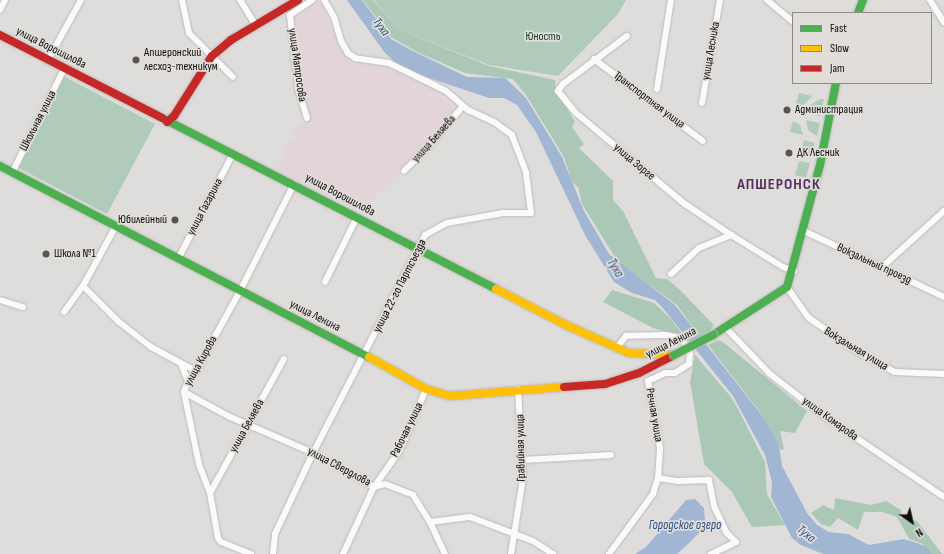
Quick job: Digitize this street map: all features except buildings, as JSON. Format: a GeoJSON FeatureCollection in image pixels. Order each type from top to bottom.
{"type":"FeatureCollection","features":[{"type":"Feature","properties":{"kind":"main road"},"geometry":{"type":"LineString","coordinates":[[167,122],[174,116],[212,56],[231,40],[296,0]]}},
{"type":"Feature","properties":{"kind":"main road"},"geometry":{"type":"LineString","coordinates":[[858,12],[863,0]]}},
{"type":"Feature","properties":{"kind":"main road","name":"улица Ворошилова"},"geometry":{"type":"LineString","coordinates":[[0,35],[167,122],[294,184],[416,250],[616,348],[638,354],[674,355]]}},
{"type":"Feature","properties":{"kind":"main road"},"geometry":{"type":"LineString","coordinates":[[787,287],[794,270],[804,231],[836,84]]}},
{"type":"Feature","properties":{"kind":"main road","name":"улица Ленина"},"geometry":{"type":"LineString","coordinates":[[0,166],[366,355],[426,389],[450,396],[605,384],[639,373],[713,335],[726,328],[787,287]]}},
{"type":"Feature","properties":{"kind":"main road","name":"улица Ленина"},"geometry":{"type":"LineString","coordinates":[[638,354],[644,362],[639,373]]}},
{"type":"Feature","properties":{"kind":"street"},"geometry":{"type":"LineString","coordinates":[[0,10],[5,0]]}},
{"type":"Feature","properties":{"kind":"street"},"geometry":{"type":"LineString","coordinates":[[48,60],[81,0]]}},
{"type":"Feature","properties":{"kind":"street"},"geometry":{"type":"LineString","coordinates":[[182,0],[189,33],[232,77]]}},
{"type":"Feature","properties":{"kind":"street"},"geometry":{"type":"LineString","coordinates":[[240,0],[256,26]]}},
{"type":"Feature","properties":{"kind":"street","name":"улица Матросова"},"geometry":{"type":"LineString","coordinates":[[307,118],[298,88],[290,15],[312,0]]}},
{"type":"Feature","properties":{"kind":"street"},"geometry":{"type":"LineString","coordinates":[[324,0],[336,22],[341,41],[348,53],[355,58],[389,63],[446,92],[466,108]]}},
{"type":"Feature","properties":{"kind":"street","name":"Транспортная улица"},"geometry":{"type":"LineString","coordinates":[[657,89],[671,0]]}},
{"type":"Feature","properties":{"kind":"street","name":"улица Лесника"},"geometry":{"type":"LineString","coordinates":[[702,103],[720,0]]}},
{"type":"Feature","properties":{"kind":"street"},"geometry":{"type":"LineString","coordinates":[[767,0],[792,21]]}},
{"type":"Feature","properties":{"kind":"street"},"geometry":{"type":"LineString","coordinates":[[930,0],[944,22]]}},
{"type":"Feature","properties":{"kind":"street","name":"улица Зорге"},"geometry":{"type":"LineString","coordinates":[[627,36],[594,59],[563,84],[558,91],[576,113],[685,204],[782,267],[794,270]]}},
{"type":"Feature","properties":{"kind":"street","name":"Транспортная улица"},"geometry":{"type":"LineString","coordinates":[[594,59],[703,141]]}},
{"type":"Feature","properties":{"kind":"street","name":"Школьная улица"},"geometry":{"type":"LineString","coordinates":[[12,173],[64,69]]}},
{"type":"Feature","properties":{"kind":"street","name":"улица Беляева"},"geometry":{"type":"LineString","coordinates":[[404,171],[466,108]]}},
{"type":"Feature","properties":{"kind":"street","name":"улица 22-го Партсъезда"},"geometry":{"type":"LineString","coordinates":[[272,554],[275,534],[313,453],[366,355],[416,250],[425,235],[447,223],[503,213],[531,214],[526,172],[512,135],[494,122],[466,108]]}},
{"type":"Feature","properties":{"kind":"street","name":"улица Гагарина"},"geometry":{"type":"LineString","coordinates":[[178,259],[233,154]]}},
{"type":"Feature","properties":{"kind":"street","name":"улица Кирова"},"geometry":{"type":"LineString","coordinates":[[251,554],[221,542],[210,493],[199,464],[184,392],[188,381],[196,371],[240,291],[294,184]]}},
{"type":"Feature","properties":{"kind":"street"},"geometry":{"type":"LineString","coordinates":[[882,267],[944,211]]}},
{"type":"Feature","properties":{"kind":"street"},"geometry":{"type":"LineString","coordinates":[[325,282],[357,217]]}},
{"type":"Feature","properties":{"kind":"street"},"geometry":{"type":"LineString","coordinates":[[64,312],[83,286],[116,226]]}},
{"type":"Feature","properties":{"kind":"street","name":"Вокзальный проезд"},"geometry":{"type":"LineString","coordinates":[[804,231],[944,297]]}},
{"type":"Feature","properties":{"kind":"street"},"geometry":{"type":"LineString","coordinates":[[671,274],[706,244],[731,235]]}},
{"type":"Feature","properties":{"kind":"street"},"geometry":{"type":"LineString","coordinates":[[83,286],[140,339],[181,364],[196,371]]}},
{"type":"Feature","properties":{"kind":"street","name":"Вокзальная улица"},"geometry":{"type":"LineString","coordinates":[[787,287],[809,318],[861,354],[894,372],[944,374]]}},
{"type":"Feature","properties":{"kind":"street"},"geometry":{"type":"LineString","coordinates":[[0,300],[23,307]]}},
{"type":"Feature","properties":{"kind":"street","name":"улица Комарова"},"geometry":{"type":"LineString","coordinates":[[726,328],[770,374],[825,417],[944,497]]}},
{"type":"Feature","properties":{"kind":"street","name":"Речная улица"},"geometry":{"type":"LineString","coordinates":[[609,554],[653,494],[658,478],[660,448],[648,381],[666,373],[675,373],[689,364],[690,352],[681,338],[666,335],[626,336],[616,348]]}},
{"type":"Feature","properties":{"kind":"street","name":"улица Беляева"},"geometry":{"type":"LineString","coordinates":[[210,493],[284,359]]}},
{"type":"Feature","properties":{"kind":"street"},"geometry":{"type":"LineString","coordinates":[[181,364],[188,381]]}},
{"type":"Feature","properties":{"kind":"street","name":"Рабочая улица"},"geometry":{"type":"LineString","coordinates":[[343,554],[374,487],[400,450],[426,389]]}},
{"type":"Feature","properties":{"kind":"street","name":"Гравийная улица"},"geometry":{"type":"LineString","coordinates":[[511,554],[513,532],[523,478],[518,390]]}},
{"type":"Feature","properties":{"kind":"street","name":"улица Свердлова"},"geometry":{"type":"LineString","coordinates":[[184,392],[228,416],[249,423],[313,453],[374,487],[385,484],[413,495],[430,522],[445,554]]}},
{"type":"Feature","properties":{"kind":"street"},"geometry":{"type":"LineString","coordinates":[[523,460],[611,455]]}},
{"type":"Feature","properties":{"kind":"street"},"geometry":{"type":"LineString","coordinates":[[658,478],[678,481],[709,480],[714,506],[726,532],[736,542],[711,554]]}},
{"type":"Feature","properties":{"kind":"street"},"geometry":{"type":"LineString","coordinates":[[430,522],[470,517],[533,540],[553,554]]}},
{"type":"Feature","properties":{"kind":"shaded area"},"geometry":{"type":"Polygon","coordinates":[[[320,3],[344,53],[351,63],[383,67],[427,83],[457,111],[406,167],[368,204],[362,201],[360,203],[357,202],[353,208],[276,170],[283,157],[285,143],[297,139],[293,127],[309,122],[300,89],[293,18],[320,3]]]}},
{"type":"Feature","properties":{"kind":"green space"},"geometry":{"type":"Polygon","coordinates":[[[363,0],[373,0],[398,29],[489,66],[555,80],[556,91],[575,122],[572,127],[584,144],[579,148],[613,181],[613,200],[623,211],[656,278],[667,279],[679,289],[714,325],[707,335],[700,337],[677,305],[618,262],[582,204],[578,187],[572,182],[564,157],[526,95],[513,79],[465,73],[417,52],[391,37],[363,0]]]}},
{"type":"Feature","properties":{"kind":"green space","name":"Юность"},"geometry":{"type":"Polygon","coordinates":[[[374,0],[626,0],[618,14],[558,76],[489,65],[398,29],[374,0]]]}},
{"type":"Feature","properties":{"kind":"green space"},"geometry":{"type":"Polygon","coordinates":[[[63,76],[155,124],[107,214],[17,167],[63,76]]]}},
{"type":"Feature","properties":{"kind":"green space"},"geometry":{"type":"Polygon","coordinates":[[[799,93],[812,96],[805,104],[795,107],[799,93]]]}},
{"type":"Feature","properties":{"kind":"green space"},"geometry":{"type":"Polygon","coordinates":[[[820,99],[824,99],[820,116],[807,113],[810,105],[820,99]]]}},
{"type":"Feature","properties":{"kind":"green space"},"geometry":{"type":"Polygon","coordinates":[[[806,120],[820,123],[817,136],[808,130],[806,120]]]}},
{"type":"Feature","properties":{"kind":"green space"},"geometry":{"type":"Polygon","coordinates":[[[793,121],[800,125],[803,135],[790,132],[793,121]]]}},
{"type":"Feature","properties":{"kind":"green space"},"geometry":{"type":"Polygon","coordinates":[[[804,140],[815,143],[811,157],[800,154],[804,140]]]}},
{"type":"Feature","properties":{"kind":"green space"},"geometry":{"type":"Polygon","coordinates":[[[799,161],[810,163],[806,178],[795,175],[799,161]]]}},
{"type":"Feature","properties":{"kind":"green space"},"geometry":{"type":"Polygon","coordinates":[[[612,290],[654,303],[670,318],[690,344],[680,335],[653,328],[603,302],[612,290]]]}},
{"type":"Feature","properties":{"kind":"green space"},"geometry":{"type":"Polygon","coordinates":[[[718,340],[723,342],[807,411],[795,433],[780,431],[784,449],[781,450],[763,416],[708,345],[718,340]]]}},
{"type":"Feature","properties":{"kind":"green space"},"geometry":{"type":"Polygon","coordinates":[[[695,355],[731,397],[739,411],[765,462],[767,494],[785,525],[752,527],[732,492],[704,464],[690,382],[695,355]]]}},
{"type":"Feature","properties":{"kind":"green space"},"geometry":{"type":"Polygon","coordinates":[[[835,498],[871,505],[886,501],[901,510],[900,518],[917,521],[942,554],[932,554],[923,544],[909,539],[897,517],[882,512],[864,512],[858,530],[838,518],[830,527],[821,524],[811,513],[823,505],[834,510],[835,498]]]}},
{"type":"Feature","properties":{"kind":"water","name":"Туха"},"geometry":{"type":"Polygon","coordinates":[[[347,0],[362,0],[391,39],[467,77],[505,78],[526,98],[562,157],[584,211],[609,254],[675,305],[764,418],[779,445],[782,466],[807,513],[817,525],[829,532],[848,534],[869,545],[904,539],[926,546],[932,554],[823,554],[801,545],[792,538],[771,497],[772,482],[765,455],[733,396],[655,300],[632,293],[614,282],[585,235],[536,132],[517,105],[504,98],[489,98],[408,71],[385,53],[347,0]]]}},
{"type":"Feature","properties":{"kind":"water","name":"Городское озеро"},"geometry":{"type":"Polygon","coordinates":[[[695,499],[704,508],[705,521],[699,533],[677,554],[635,554],[646,547],[686,500],[695,499]]]}},
{"type":"Feature","properties":{"kind":"traffic: fast"},"geometry":{"type":"LineString","coordinates":[[858,12],[863,0]]}},
{"type":"Feature","properties":{"kind":"traffic: fast"},"geometry":{"type":"LineString","coordinates":[[713,335],[787,287],[820,165],[836,84]]}},
{"type":"Feature","properties":{"kind":"traffic: fast"},"geometry":{"type":"LineString","coordinates":[[162,118],[496,289]]}},
{"type":"Feature","properties":{"kind":"traffic: fast"},"geometry":{"type":"LineString","coordinates":[[0,166],[369,357]]}},
{"type":"Feature","properties":{"kind":"traffic: fast"},"geometry":{"type":"LineString","coordinates":[[674,355],[713,335]]}},
{"type":"Feature","properties":{"kind":"traffic: slow"},"geometry":{"type":"LineString","coordinates":[[496,289],[568,326],[629,353],[674,355]]}},
{"type":"Feature","properties":{"kind":"traffic: slow"},"geometry":{"type":"LineString","coordinates":[[369,357],[426,389],[450,396],[564,387]]}},
{"type":"Feature","properties":{"kind":"traffic: jam"},"geometry":{"type":"LineString","coordinates":[[167,122],[174,116],[212,56],[231,40],[298,0]]}},
{"type":"Feature","properties":{"kind":"traffic: jam"},"geometry":{"type":"LineString","coordinates":[[0,35],[162,118]]}},
{"type":"Feature","properties":{"kind":"traffic: jam"},"geometry":{"type":"LineString","coordinates":[[564,387],[605,384],[639,373],[672,356]]}},
{"type":"Feature","properties":{"kind":"place","name":"Апшеронский лесхоз-техникум"},"geometry":{"type":"Point","coordinates":[136,60]}},
{"type":"Feature","properties":{"kind":"place","name":"Администрация"},"geometry":{"type":"Point","coordinates":[787,110]}},
{"type":"Feature","properties":{"kind":"place","name":"ДК Лесник"},"geometry":{"type":"Point","coordinates":[789,153]}},
{"type":"Feature","properties":{"kind":"place","name":"Юбилейный"},"geometry":{"type":"Point","coordinates":[175,220]}},
{"type":"Feature","properties":{"kind":"place","name":"Школа №1"},"geometry":{"type":"Point","coordinates":[46,254]}},
{"type":"Feature","properties":{"kind":"district","name":"АПШЕРОНСК"},"geometry":{"type":"Point","coordinates":[779,185]}}]}
